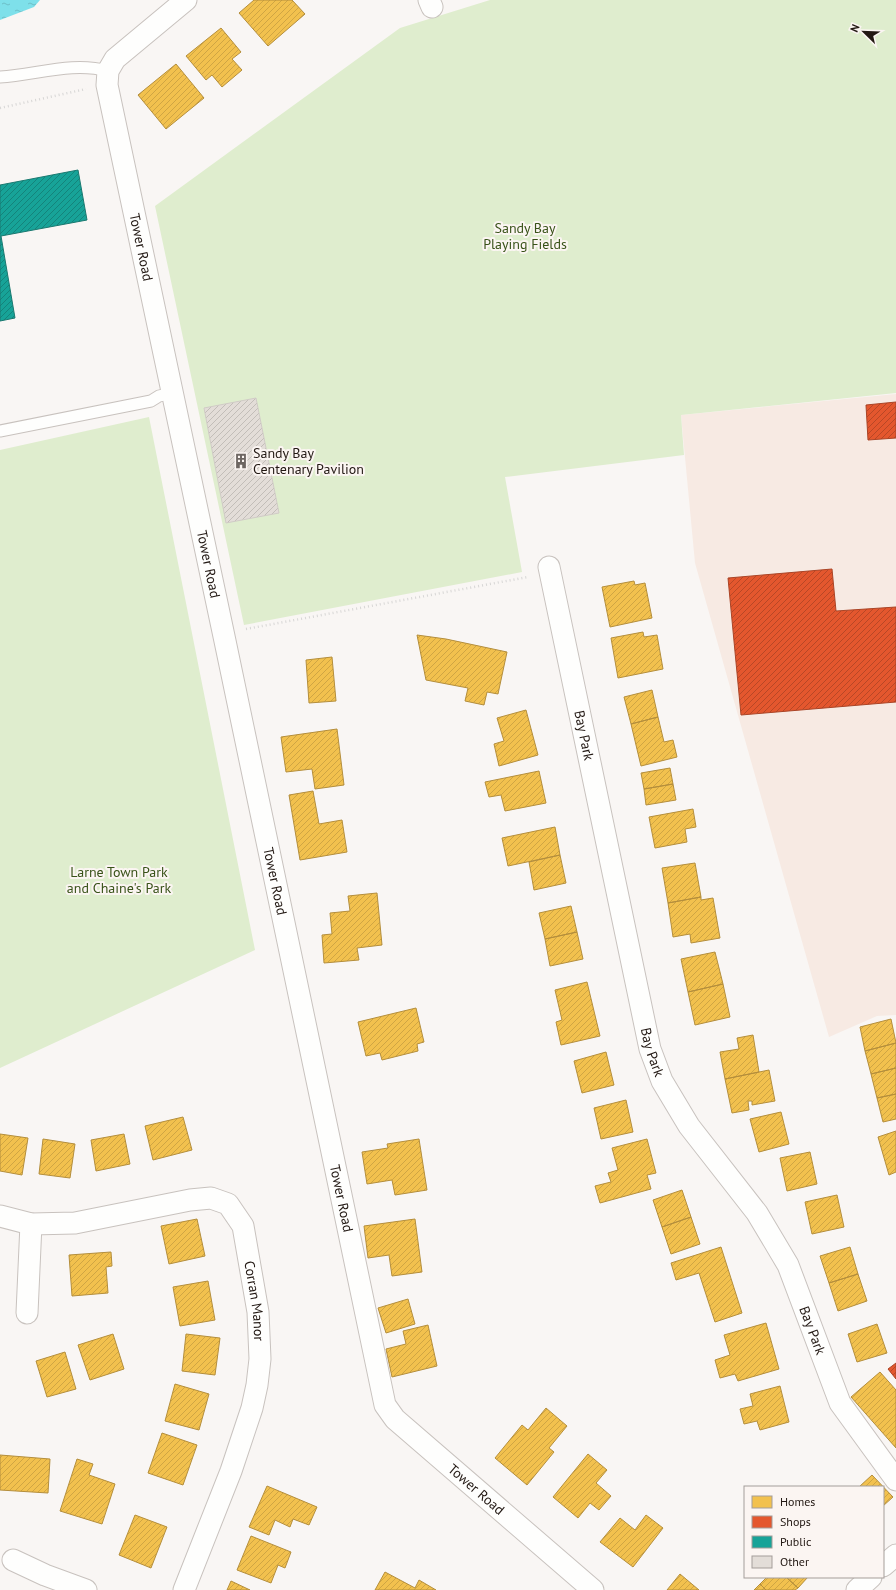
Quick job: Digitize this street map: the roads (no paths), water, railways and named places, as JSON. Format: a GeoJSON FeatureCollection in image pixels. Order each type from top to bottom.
{"type":"FeatureCollection","features":[{"type":"Feature","properties":{"kind":"street"},"geometry":{"type":"LineString","coordinates":[[107,78],[116,59],[186,0]]}},
{"type":"Feature","properties":{"kind":"street","name":"Tower Road"},"geometry":{"type":"LineString","coordinates":[[107,78],[385,1404],[395,1419],[593,1590]]}},
{"type":"Feature","properties":{"kind":"street","name":"Bay Park"},"geometry":{"type":"LineString","coordinates":[[550,570],[650,1048],[655,1064],[670,1097],[688,1126],[756,1213],[788,1265],[840,1403],[896,1480]]}},
{"type":"Feature","properties":{"kind":"street","name":"Corran Manor"},"geometry":{"type":"LineString","coordinates":[[0,1216],[31,1224],[75,1222],[190,1200],[211,1198],[228,1204],[243,1226],[258,1312],[260,1359],[257,1385],[252,1408],[231,1471],[184,1590]]}},
{"type":"Feature","properties":{"kind":"street"},"geometry":{"type":"LineString","coordinates":[[27,1313],[31,1224]]}},
{"type":"Feature","properties":{"kind":"street"},"geometry":{"type":"LineString","coordinates":[[884,1565],[896,1555]]}},
{"type":"Feature","properties":{"kind":"street"},"geometry":{"type":"LineString","coordinates":[[13,1560],[46,1575],[86,1590]]}},
{"type":"Feature","properties":{"kind":"street"},"geometry":{"type":"LineString","coordinates":[[857,1590],[870,1578]]}},
{"type":"Feature","properties":{"kind":"lane"},"geometry":{"type":"LineString","coordinates":[[0,77],[80,67],[94,67],[107,78]]}},
{"type":"Feature","properties":{"kind":"lane"},"geometry":{"type":"LineString","coordinates":[[0,431],[151,401],[159,396],[173,393]]}},
{"type":"Feature","properties":{"kind":"water"},"geometry":{"type":"Polygon","coordinates":[[[0,0],[40,0],[34,7],[0,20],[0,0]]]}},
{"type":"Feature","properties":{"kind":"place","name":"Sandy Bay Centenary Pavilion"},"geometry":{"type":"Point","coordinates":[241,461]}},
{"type":"Feature","properties":{"kind":"park label","name":"Sandy Bay Playing Fields"},"geometry":{"type":"Point","coordinates":[525,236]}},
{"type":"Feature","properties":{"kind":"park label","name":"Larne Town Park and Chaine's Park"},"geometry":{"type":"Point","coordinates":[119,880]}}]}
